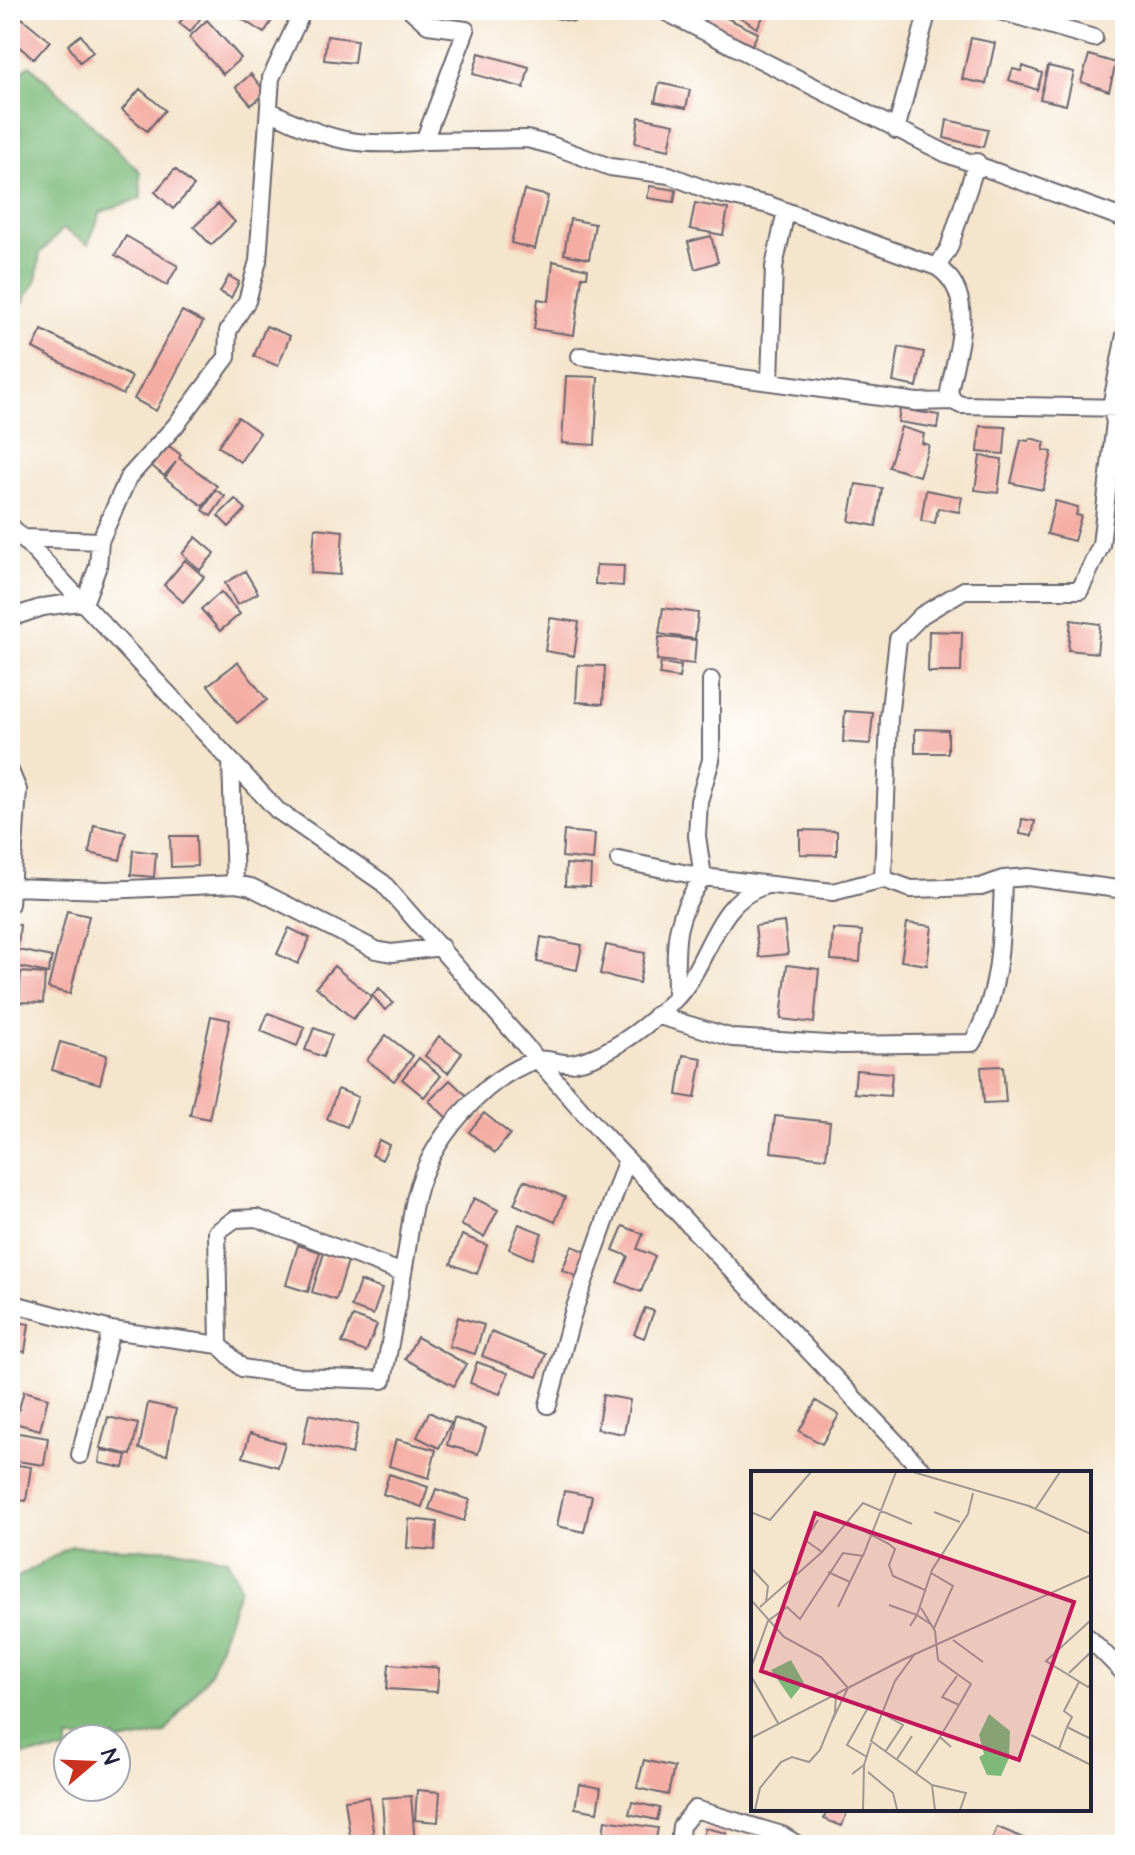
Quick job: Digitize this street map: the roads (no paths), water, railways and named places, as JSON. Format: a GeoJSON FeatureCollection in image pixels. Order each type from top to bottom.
{"type":"FeatureCollection","features":[{"type":"Feature","properties":{"kind":"street"},"geometry":{"type":"LineString","coordinates":[[85,601],[98,566],[100,541],[128,478],[176,425],[227,357],[228,331],[247,301],[258,261],[271,78],[303,10]]}},
{"type":"Feature","properties":{"kind":"street"},"geometry":{"type":"LineString","coordinates":[[411,10],[428,25],[466,30],[424,141]]}},
{"type":"Feature","properties":{"kind":"street"},"geometry":{"type":"LineString","coordinates":[[662,10],[947,154],[977,162],[1125,219]]}},
{"type":"Feature","properties":{"kind":"street"},"geometry":{"type":"LineString","coordinates":[[896,130],[928,10]]}},
{"type":"Feature","properties":{"kind":"street"},"geometry":{"type":"LineString","coordinates":[[996,10],[1094,38]]}},
{"type":"Feature","properties":{"kind":"street"},"geometry":{"type":"LineString","coordinates":[[270,111],[319,136],[383,145],[527,139],[610,167],[669,175],[715,193],[786,211],[937,267],[957,285],[961,301],[949,392],[953,401]]}},
{"type":"Feature","properties":{"kind":"street"},"geometry":{"type":"LineString","coordinates":[[937,267],[949,248],[977,162]]}},
{"type":"Feature","properties":{"kind":"street"},"geometry":{"type":"LineString","coordinates":[[770,379],[774,267],[786,211]]}},
{"type":"Feature","properties":{"kind":"street"},"geometry":{"type":"LineString","coordinates":[[883,879],[889,718],[898,639],[922,615],[964,590],[1080,590],[1101,545],[1125,335]]}},
{"type":"Feature","properties":{"kind":"street"},"geometry":{"type":"LineString","coordinates":[[580,356],[770,379],[917,402],[953,401],[961,405],[1020,407],[1118,407]]}},
{"type":"Feature","properties":{"kind":"street"},"geometry":{"type":"LineString","coordinates":[[16,534],[100,541]]}},
{"type":"Feature","properties":{"kind":"street"},"geometry":{"type":"LineString","coordinates":[[16,534],[85,601],[277,810],[383,883],[627,1159],[923,1471]]}},
{"type":"Feature","properties":{"kind":"street"},"geometry":{"type":"LineString","coordinates":[[12,620],[43,607],[85,601]]}},
{"type":"Feature","properties":{"kind":"street"},"geometry":{"type":"LineString","coordinates":[[676,998],[676,944],[684,903],[703,877],[697,836],[699,801],[711,760],[711,680]]}},
{"type":"Feature","properties":{"kind":"street"},"geometry":{"type":"LineString","coordinates":[[231,761],[235,884]]}},
{"type":"Feature","properties":{"kind":"street"},"geometry":{"type":"LineString","coordinates":[[10,771],[18,790],[11,893],[235,884],[251,887],[376,950],[392,953],[441,947]]}},
{"type":"Feature","properties":{"kind":"street"},"geometry":{"type":"LineString","coordinates":[[619,860],[703,877],[833,892],[883,879],[911,889],[981,887],[1003,879],[1028,877],[1125,890]]}},
{"type":"Feature","properties":{"kind":"street"},"geometry":{"type":"LineString","coordinates":[[656,1015],[733,1038],[842,1045],[972,1043],[988,1017],[1000,952],[1003,879]]}},
{"type":"Feature","properties":{"kind":"street"},"geometry":{"type":"LineString","coordinates":[[10,1303],[111,1330],[219,1345],[242,1368],[299,1377],[383,1380],[416,1193],[438,1150],[480,1092],[539,1059],[568,1064],[591,1058],[639,1031],[676,998],[703,959],[731,904],[746,892],[764,886]]}},
{"type":"Feature","properties":{"kind":"street"},"geometry":{"type":"LineString","coordinates":[[548,1405],[573,1313],[627,1159]]}},
{"type":"Feature","properties":{"kind":"street"},"geometry":{"type":"LineString","coordinates":[[219,1345],[217,1232],[235,1219],[257,1218],[403,1273]]}},
{"type":"Feature","properties":{"kind":"street"},"geometry":{"type":"LineString","coordinates":[[80,1455],[111,1330]]}},
{"type":"Feature","properties":{"kind":"street"},"geometry":{"type":"LineString","coordinates":[[1091,1640],[1125,1674]]}},
{"type":"Feature","properties":{"kind":"street"},"geometry":{"type":"LineString","coordinates":[[679,1845],[681,1826],[695,1809],[782,1835],[798,1845]]}}]}
